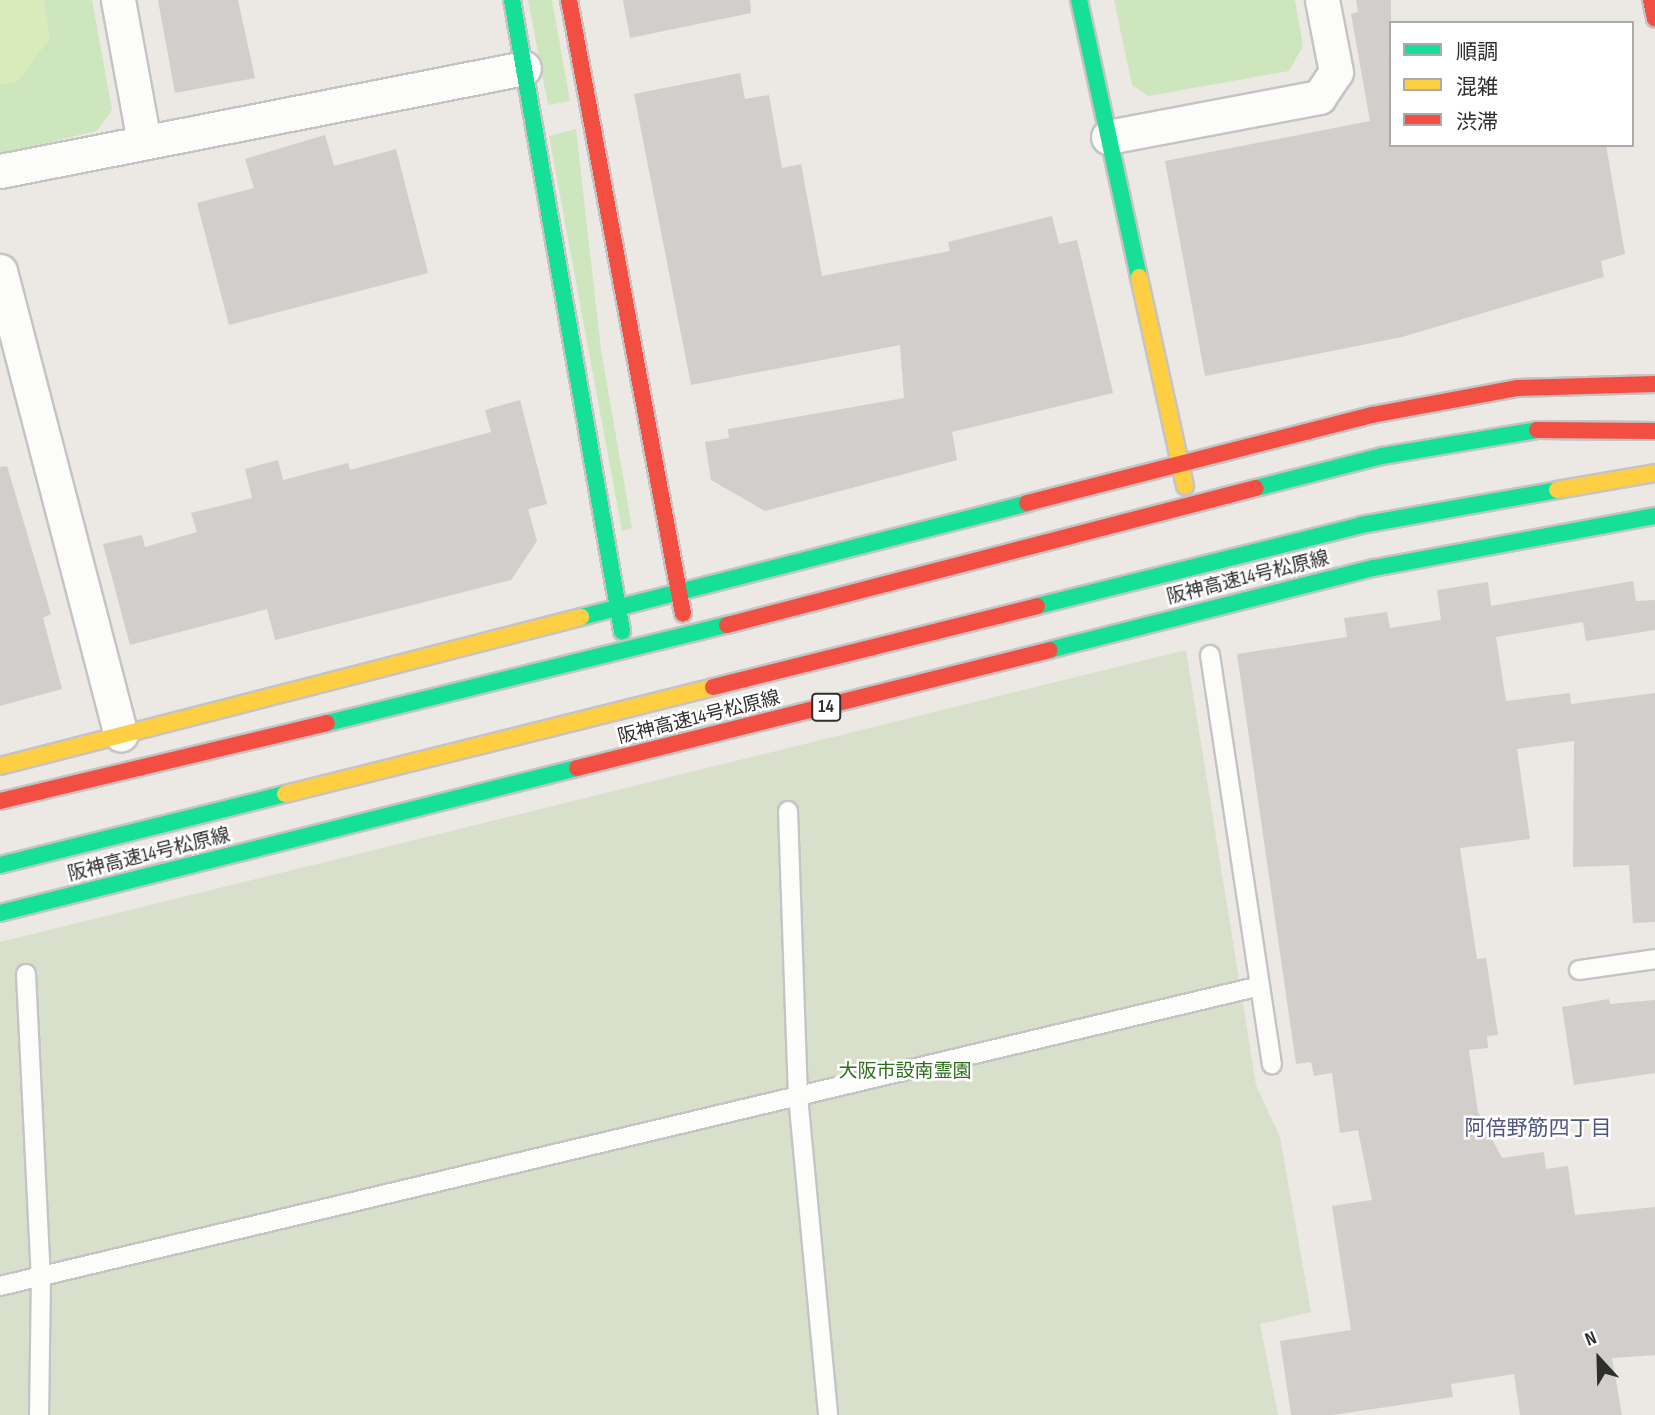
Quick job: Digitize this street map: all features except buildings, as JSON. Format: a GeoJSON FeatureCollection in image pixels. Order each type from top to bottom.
{"type":"FeatureCollection","features":[{"type":"Feature","properties":{"kind":"main road"},"geometry":{"type":"LineString","coordinates":[[512,0],[626,650]]}},
{"type":"Feature","properties":{"kind":"main road"},"geometry":{"type":"LineString","coordinates":[[569,0],[687,634]]}},
{"type":"Feature","properties":{"kind":"main road"},"geometry":{"type":"LineString","coordinates":[[1079,0],[1189,505]]}},
{"type":"Feature","properties":{"kind":"main road"},"geometry":{"type":"LineString","coordinates":[[1651,0],[1655,19]]}},
{"type":"Feature","properties":{"kind":"main road"},"geometry":{"type":"LineString","coordinates":[[0,766],[616,605],[1179,461],[1372,415],[1517,388],[1655,384]]}},
{"type":"Feature","properties":{"kind":"main road"},"geometry":{"type":"LineString","coordinates":[[0,801],[626,650],[1382,456],[1523,429],[1655,431]]}},
{"type":"Feature","properties":{"kind":"main road","name":"阪神高速14号松原線"},"geometry":{"type":"LineString","coordinates":[[0,865],[1361,525],[1655,473]]}},
{"type":"Feature","properties":{"kind":"main road","name":"阪神高速14号松原線"},"geometry":{"type":"LineString","coordinates":[[0,913],[1374,568],[1655,516]]}},
{"type":"Feature","properties":{"kind":"street"},"geometry":{"type":"LineString","coordinates":[[118,0],[144,141]]}},
{"type":"Feature","properties":{"kind":"street"},"geometry":{"type":"LineString","coordinates":[[1108,137],[1319,97],[1336,72],[1322,0]]}},
{"type":"Feature","properties":{"kind":"street"},"geometry":{"type":"LineString","coordinates":[[0,171],[524,68]]}},
{"type":"Feature","properties":{"kind":"street"},"geometry":{"type":"LineString","coordinates":[[0,271],[121,734]]}},
{"type":"Feature","properties":{"kind":"lane"},"geometry":{"type":"LineString","coordinates":[[1210,655],[1272,1064]]}},
{"type":"Feature","properties":{"kind":"lane"},"geometry":{"type":"LineString","coordinates":[[788,811],[799,1096],[828,1415]]}},
{"type":"Feature","properties":{"kind":"lane"},"geometry":{"type":"LineString","coordinates":[[1579,970],[1655,959]]}},
{"type":"Feature","properties":{"kind":"lane"},"geometry":{"type":"LineString","coordinates":[[26,974],[41,1276],[39,1415]]}},
{"type":"Feature","properties":{"kind":"lane"},"geometry":{"type":"LineString","coordinates":[[0,1286],[1259,986]]}},
{"type":"Feature","properties":{"kind":"green space"},"geometry":{"type":"Polygon","coordinates":[[[0,0],[92,0],[112,110],[97,131],[0,154],[0,0]]]}},
{"type":"Feature","properties":{"kind":"green space"},"geometry":{"type":"Polygon","coordinates":[[[0,0],[44,0],[50,38],[17,82],[0,85],[0,0]]]}},
{"type":"Feature","properties":{"kind":"green space"},"geometry":{"type":"Polygon","coordinates":[[[528,0],[552,0],[570,101],[548,105],[528,0]]]}},
{"type":"Feature","properties":{"kind":"green space"},"geometry":{"type":"Polygon","coordinates":[[[1114,0],[1295,0],[1303,46],[1289,71],[1148,96],[1132,85],[1114,0]]]}},
{"type":"Feature","properties":{"kind":"green space"},"geometry":{"type":"Polygon","coordinates":[[[576,129],[601,350],[632,528],[622,531],[549,136],[576,129]]]}},
{"type":"Feature","properties":{"kind":"green space","name":"大阪市設南霊園"},"geometry":{"type":"Polygon","coordinates":[[[1186,650],[1256,1085],[1280,1137],[1311,1312],[1260,1324],[1278,1415],[0,1415],[0,942],[1186,650]]]}},
{"type":"Feature","properties":{"kind":"traffic: fast"},"geometry":{"type":"LineString","coordinates":[[512,0],[622,631]]}},
{"type":"Feature","properties":{"kind":"traffic: fast"},"geometry":{"type":"LineString","coordinates":[[1079,0],[1139,277]]}},
{"type":"Feature","properties":{"kind":"traffic: fast"},"geometry":{"type":"LineString","coordinates":[[1256,488],[1382,456],[1537,430]]}},
{"type":"Feature","properties":{"kind":"traffic: fast"},"geometry":{"type":"LineString","coordinates":[[1037,606],[1361,525],[1557,490]]}},
{"type":"Feature","properties":{"kind":"traffic: fast"},"geometry":{"type":"LineString","coordinates":[[581,617],[1027,503]]}},
{"type":"Feature","properties":{"kind":"traffic: fast"},"geometry":{"type":"LineString","coordinates":[[1049,650],[1374,568],[1655,516]]}},
{"type":"Feature","properties":{"kind":"traffic: fast"},"geometry":{"type":"LineString","coordinates":[[327,723],[727,625]]}},
{"type":"Feature","properties":{"kind":"traffic: fast"},"geometry":{"type":"LineString","coordinates":[[0,913],[577,768]]}},
{"type":"Feature","properties":{"kind":"traffic: fast"},"geometry":{"type":"LineString","coordinates":[[0,865],[285,794]]}},
{"type":"Feature","properties":{"kind":"traffic: slow"},"geometry":{"type":"LineString","coordinates":[[1139,277],[1185,486]]}},
{"type":"Feature","properties":{"kind":"traffic: slow"},"geometry":{"type":"LineString","coordinates":[[1557,490],[1655,473]]}},
{"type":"Feature","properties":{"kind":"traffic: slow"},"geometry":{"type":"LineString","coordinates":[[0,766],[581,617]]}},
{"type":"Feature","properties":{"kind":"traffic: slow"},"geometry":{"type":"LineString","coordinates":[[285,794],[713,687]]}},
{"type":"Feature","properties":{"kind":"traffic: jam"},"geometry":{"type":"LineString","coordinates":[[569,0],[683,614]]}},
{"type":"Feature","properties":{"kind":"traffic: jam"},"geometry":{"type":"LineString","coordinates":[[1651,0],[1655,19]]}},
{"type":"Feature","properties":{"kind":"traffic: jam"},"geometry":{"type":"LineString","coordinates":[[1027,503],[1372,415],[1517,388],[1655,384]]}},
{"type":"Feature","properties":{"kind":"traffic: jam"},"geometry":{"type":"LineString","coordinates":[[1537,430],[1655,431]]}},
{"type":"Feature","properties":{"kind":"traffic: jam"},"geometry":{"type":"LineString","coordinates":[[727,625],[1256,488]]}},
{"type":"Feature","properties":{"kind":"traffic: jam"},"geometry":{"type":"LineString","coordinates":[[713,687],[1037,606]]}},
{"type":"Feature","properties":{"kind":"traffic: jam"},"geometry":{"type":"LineString","coordinates":[[577,768],[1049,650]]}},
{"type":"Feature","properties":{"kind":"traffic: jam"},"geometry":{"type":"LineString","coordinates":[[0,801],[327,723]]}},
{"type":"Feature","properties":{"kind":"district","name":"阿倍野筋四丁目"},"geometry":{"type":"Point","coordinates":[1538,1129]}}]}
